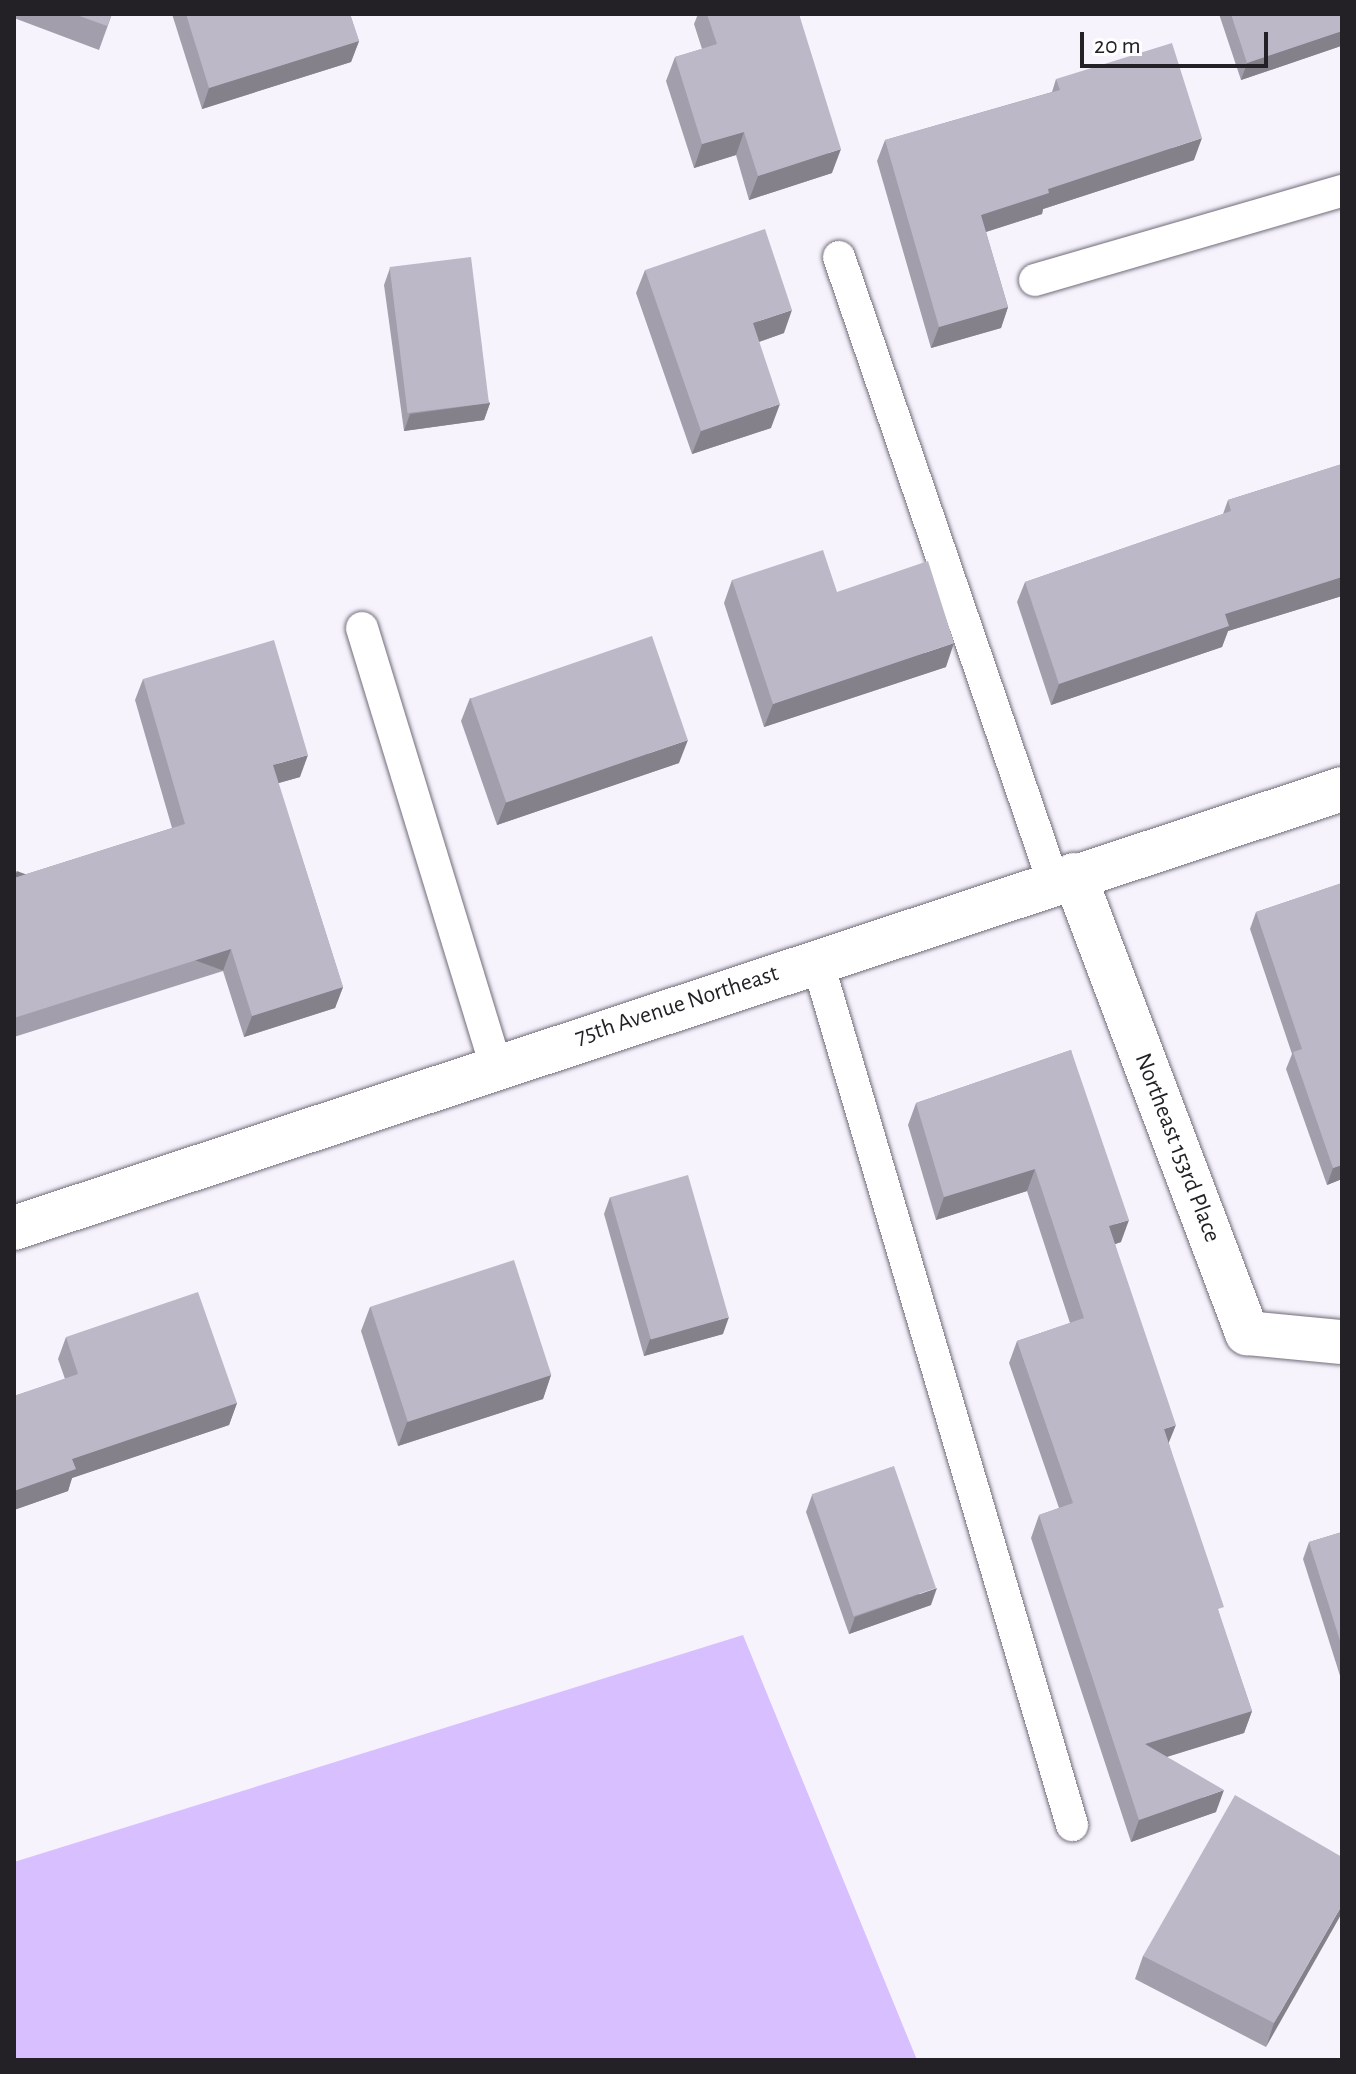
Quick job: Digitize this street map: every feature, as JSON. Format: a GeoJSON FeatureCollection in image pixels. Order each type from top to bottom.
{"type":"FeatureCollection","features":[{"type":"Feature","properties":{"kind":"street","name":"75th Avenue Northeast"},"geometry":{"type":"LineString","coordinates":[[14,1228],[1063,878],[1342,789]]}},
{"type":"Feature","properties":{"kind":"street","name":"Northeast 153rd Place"},"geometry":{"type":"LineString","coordinates":[[1063,878],[1247,1333],[1342,1341]]}},
{"type":"Feature","properties":{"kind":"lane"},"geometry":{"type":"LineString","coordinates":[[1035,280],[1342,191]]}},
{"type":"Feature","properties":{"kind":"lane"},"geometry":{"type":"LineString","coordinates":[[839,257],[1063,878]]}},
{"type":"Feature","properties":{"kind":"lane"},"geometry":{"type":"LineString","coordinates":[[362,628],[496,1067]]}},
{"type":"Feature","properties":{"kind":"lane"},"geometry":{"type":"LineString","coordinates":[[817,960],[1072,1825]]}},
{"type":"Feature","properties":{"kind":"shaded area"},"geometry":{"type":"Polygon","coordinates":[[[743,1635],[917,2060],[14,2060],[14,1862],[743,1635]]]}},
{"type":"Feature","properties":{"kind":"building"},"geometry":{"type":"Polygon","coordinates":[[[74,14],[112,14],[107,26],[74,14]]]}},
{"type":"Feature","properties":{"kind":"building"},"geometry":{"type":"Polygon","coordinates":[[[186,14],[350,14],[359,41],[209,88],[186,14]]]}},
{"type":"Feature","properties":{"kind":"building"},"geometry":{"type":"Polygon","coordinates":[[[707,14],[799,14],[841,149],[758,176],[744,132],[702,144],[675,57],[717,44],[707,14]]]}},
{"type":"Feature","properties":{"kind":"building"},"geometry":{"type":"Polygon","coordinates":[[[1231,14],[1342,14],[1342,31],[1247,63],[1231,14]]]}},
{"type":"Feature","properties":{"kind":"building"},"geometry":{"type":"Polygon","coordinates":[[[1172,43],[1202,138],[1048,189],[1049,193],[981,215],[1008,307],[939,327],[885,140],[1060,90],[1056,79],[1172,43]]]}},
{"type":"Feature","properties":{"kind":"building"},"geometry":{"type":"Polygon","coordinates":[[[765,229],[792,310],[753,323],[780,404],[701,431],[645,270],[765,229]]]}},
{"type":"Feature","properties":{"kind":"building"},"geometry":{"type":"Polygon","coordinates":[[[471,257],[489,403],[408,413],[390,267],[471,257]]]}},
{"type":"Feature","properties":{"kind":"building"},"geometry":{"type":"Polygon","coordinates":[[[1342,464],[1342,577],[1225,614],[1229,626],[1059,684],[1025,582],[1231,511],[1228,500],[1342,464]]]}},
{"type":"Feature","properties":{"kind":"building"},"geometry":{"type":"Polygon","coordinates":[[[823,550],[837,592],[928,561],[954,643],[773,704],[732,580],[823,550]]]}},
{"type":"Feature","properties":{"kind":"building"},"geometry":{"type":"Polygon","coordinates":[[[652,636],[688,740],[506,803],[470,699],[652,636]]]}},
{"type":"Feature","properties":{"kind":"building"},"geometry":{"type":"Polygon","coordinates":[[[274,640],[308,755],[273,765],[343,987],[252,1016],[231,949],[14,1018],[14,878],[185,824],[143,679],[274,640]]]}},
{"type":"Feature","properties":{"kind":"building"},"geometry":{"type":"Polygon","coordinates":[[[1342,883],[1342,1165],[1333,1168],[1293,1052],[1302,1049],[1256,912],[1342,883]]]}},
{"type":"Feature","properties":{"kind":"building"},"geometry":{"type":"Polygon","coordinates":[[[1071,1050],[1129,1220],[1109,1226],[1176,1425],[1164,1429],[1224,1607],[1218,1609],[1252,1711],[1145,1744],[1224,1790],[1139,1820],[1039,1515],[1073,1503],[1017,1341],[1084,1318],[1035,1169],[944,1197],[916,1103],[1071,1050]]]}},
{"type":"Feature","properties":{"kind":"building"},"geometry":{"type":"Polygon","coordinates":[[[688,1175],[729,1317],[651,1340],[610,1197],[688,1175]]]}},
{"type":"Feature","properties":{"kind":"building"},"geometry":{"type":"Polygon","coordinates":[[[514,1260],[551,1375],[408,1422],[370,1307],[514,1260]]]}},
{"type":"Feature","properties":{"kind":"building"},"geometry":{"type":"Polygon","coordinates":[[[198,1292],[237,1403],[72,1459],[76,1469],[14,1491],[14,1396],[78,1374],[66,1337],[198,1292]]]}},
{"type":"Feature","properties":{"kind":"building"},"geometry":{"type":"Polygon","coordinates":[[[894,1466],[936,1588],[854,1616],[812,1494],[894,1466]]]}},
{"type":"Feature","properties":{"kind":"building"},"geometry":{"type":"Polygon","coordinates":[[[1342,1532],[1342,1647],[1309,1542],[1342,1532]]]}},
{"type":"Feature","properties":{"kind":"building"},"geometry":{"type":"Polygon","coordinates":[[[1235,1795],[1342,1857],[1342,1905],[1274,2023],[1143,1956],[1235,1795]]]}}]}
